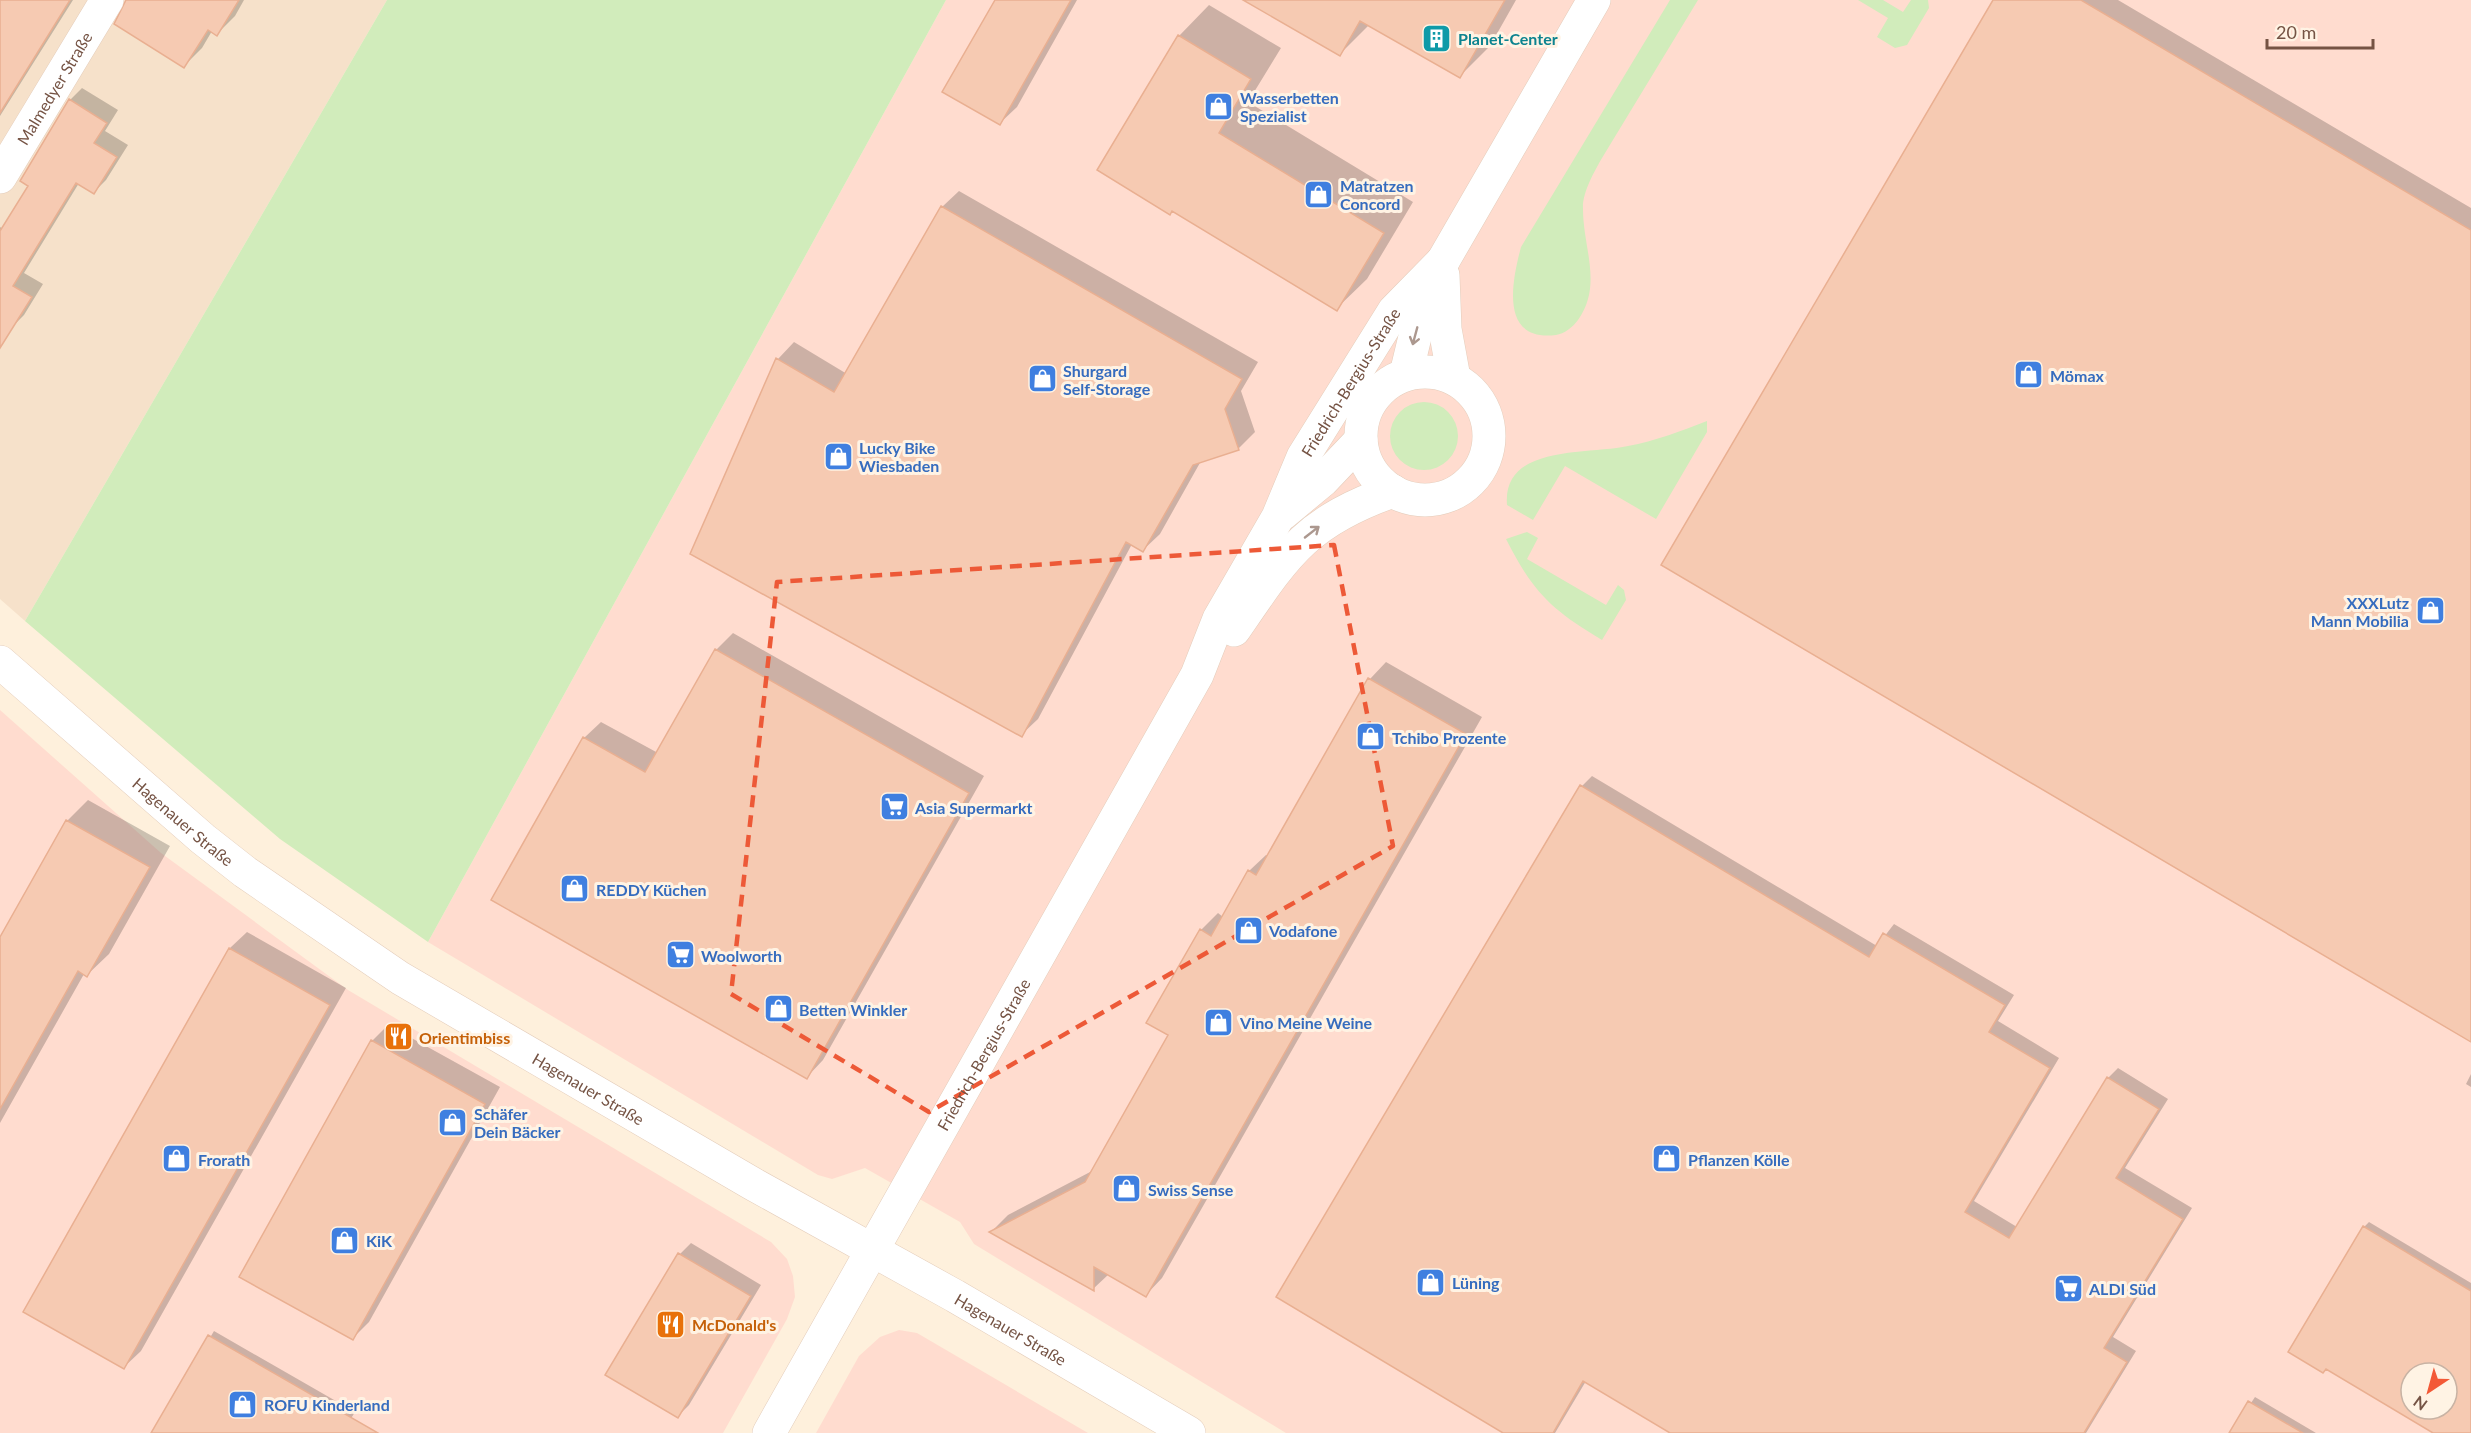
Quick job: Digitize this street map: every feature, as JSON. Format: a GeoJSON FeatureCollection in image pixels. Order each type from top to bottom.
{"type":"FeatureCollection","features":[{"type":"Feature","properties":{"kind":"street","name":"Malmedyer Straße"},"geometry":{"type":"LineString","coordinates":[[0,177],[107,0]]}},
{"type":"Feature","properties":{"kind":"street","name":"Friedrich-Bergius-Straße"},"geometry":{"type":"LineString","coordinates":[[1454,378],[1473,393],[1487,418],[1490,435],[1480,470],[1461,490],[1440,498],[1420,500],[1393,491],[1371,470],[1364,455],[1361,440],[1362,423],[1368,406],[1377,393],[1390,382],[1406,374],[1419,320],[1443,261],[1593,3]]}},
{"type":"Feature","properties":{"kind":"street","name":"Friedrich-Bergius-Straße"},"geometry":{"type":"LineString","coordinates":[[770,1433],[1197,675],[1219,619],[1278,517],[1303,457],[1370,346],[1394,311],[1443,261]]}},
{"type":"Feature","properties":{"kind":"street"},"geometry":{"type":"LineString","coordinates":[[1406,374],[1430,372],[1454,378],[1446,329],[1443,261]]}},
{"type":"Feature","properties":{"kind":"street","name":"Friedrich-Bergius-Straße"},"geometry":{"type":"LineString","coordinates":[[1278,517],[1323,480],[1361,440]]}},
{"type":"Feature","properties":{"kind":"street","name":"Friedrich-Bergius-Straße"},"geometry":{"type":"LineString","coordinates":[[1197,675],[1228,638],[1294,547],[1343,510],[1393,491]]}},
{"type":"Feature","properties":{"kind":"street","name":"Hagenauer Straße"},"geometry":{"type":"LineString","coordinates":[[0,662],[203,839],[245,872],[378,964],[552,1068],[1189,1433]]}},
{"type":"Feature","properties":{"kind":"highlighted area"},"geometry":{"type":"Polygon","coordinates":[[[1334,545],[1393,846],[929,1112],[731,994],[777,582],[1334,545]]]}},
{"type":"Feature","properties":{"kind":"shaded area"},"geometry":{"type":"Polygon","coordinates":[[[0,0],[387,0],[25,621],[0,599],[0,0]]]}},
{"type":"Feature","properties":{"kind":"shaded area"},"geometry":{"type":"Polygon","coordinates":[[[946,0],[2471,0],[2471,1433],[1286,1433],[974,1244],[960,1222],[865,1168],[832,1179],[818,1175],[428,942],[946,0]]]}},
{"type":"Feature","properties":{"kind":"shaded area"},"geometry":{"type":"Polygon","coordinates":[[[0,710],[161,853],[348,990],[771,1242],[787,1259],[793,1276],[795,1297],[787,1319],[723,1433],[0,1433],[0,710]]]}},
{"type":"Feature","properties":{"kind":"shaded area"},"geometry":{"type":"Polygon","coordinates":[[[899,1330],[917,1333],[1088,1433],[816,1433],[859,1356],[880,1337],[899,1330]]]}},
{"type":"Feature","properties":{"kind":"green space"},"geometry":{"type":"Polygon","coordinates":[[[387,0],[946,0],[428,942],[280,839],[25,621],[387,0]]]}},
{"type":"Feature","properties":{"kind":"green space"},"geometry":{"type":"Polygon","coordinates":[[[1670,0],[1698,0],[1602,158],[1584,196],[1584,224],[1591,280],[1585,307],[1576,323],[1565,332],[1556,335],[1538,335],[1525,329],[1518,319],[1514,306],[1513,292],[1521,247],[1670,0]]]}},
{"type":"Feature","properties":{"kind":"green space"},"geometry":{"type":"Polygon","coordinates":[[[1858,0],[1883,0],[1903,12],[1911,0],[1928,0],[1929,8],[1907,45],[1895,48],[1877,37],[1888,18],[1858,0]]]}},
{"type":"Feature","properties":{"kind":"green space"},"geometry":{"type":"Polygon","coordinates":[[[1431,402],[1443,408],[1452,417],[1458,429],[1456,449],[1448,460],[1431,470],[1417,470],[1400,460],[1392,449],[1390,429],[1400,412],[1411,404],[1431,402]]]}},
{"type":"Feature","properties":{"kind":"green space"},"geometry":{"type":"Polygon","coordinates":[[[1707,421],[1707,432],[1656,519],[1565,466],[1533,520],[1507,505],[1509,485],[1518,471],[1533,462],[1551,456],[1638,444],[1707,421]]]}},
{"type":"Feature","properties":{"kind":"green space"},"geometry":{"type":"Polygon","coordinates":[[[1527,532],[1538,538],[1527,559],[1606,605],[1618,585],[1624,590],[1626,600],[1602,640],[1556,608],[1525,573],[1506,539],[1527,532]]]}},
{"type":"Feature","properties":{"kind":"building"},"geometry":{"type":"Polygon","coordinates":[[[0,0],[70,0],[0,113],[0,0]]]}},
{"type":"Feature","properties":{"kind":"building"},"geometry":{"type":"Polygon","coordinates":[[[126,0],[239,0],[217,36],[208,30],[184,68],[114,24],[126,0]]]}},
{"type":"Feature","properties":{"kind":"building"},"geometry":{"type":"Polygon","coordinates":[[[995,0],[1071,0],[1000,125],[942,92],[995,0]]]}},
{"type":"Feature","properties":{"kind":"building","name":"Planet-Center"},"geometry":{"type":"Polygon","coordinates":[[[1243,0],[1505,0],[1460,78],[1360,21],[1340,56],[1243,0]]]}},
{"type":"Feature","properties":{"kind":"building"},"geometry":{"type":"Polygon","coordinates":[[[1993,0],[2081,0],[2471,230],[2471,1042],[1661,565],[1993,0]]]}},
{"type":"Feature","properties":{"kind":"building"},"geometry":{"type":"Polygon","coordinates":[[[1178,35],[1251,79],[1219,133],[1384,233],[1337,311],[1172,211],[1170,215],[1097,170],[1178,35]]]}},
{"type":"Feature","properties":{"kind":"building"},"geometry":{"type":"Polygon","coordinates":[[[69,99],[107,123],[94,143],[117,157],[94,194],[76,183],[13,286],[32,297],[0,348],[0,231],[28,186],[20,181],[69,99]]]}},
{"type":"Feature","properties":{"kind":"building"},"geometry":{"type":"Polygon","coordinates":[[[941,206],[1242,379],[1225,409],[1239,450],[1193,465],[1143,552],[1126,542],[1022,737],[690,554],[776,358],[834,392],[941,206]]]}},
{"type":"Feature","properties":{"kind":"building"},"geometry":{"type":"Polygon","coordinates":[[[715,649],[969,793],[807,1079],[491,900],[583,737],[645,772],[715,649]]]}},
{"type":"Feature","properties":{"kind":"building"},"geometry":{"type":"Polygon","coordinates":[[[1368,678],[1466,734],[1146,1297],[1094,1267],[1094,1291],[989,1232],[1085,1182],[1168,1035],[1146,1023],[1200,929],[1211,936],[1248,870],[1256,875],[1368,678]]]}},
{"type":"Feature","properties":{"kind":"building"},"geometry":{"type":"Polygon","coordinates":[[[1580,785],[1869,957],[1883,933],[2005,1005],[1989,1032],[2050,1068],[1965,1212],[2009,1238],[2107,1077],[2159,1109],[2116,1178],[2183,1219],[2104,1348],[2127,1362],[2084,1433],[1670,1433],[1583,1381],[1553,1433],[1503,1433],[1276,1297],[1580,785]]]}},
{"type":"Feature","properties":{"kind":"building"},"geometry":{"type":"Polygon","coordinates":[[[66,820],[150,867],[87,977],[78,971],[0,1109],[0,937],[66,820]]]}},
{"type":"Feature","properties":{"kind":"building","name":"Frorath"},"geometry":{"type":"Polygon","coordinates":[[[229,948],[330,1005],[124,1369],[23,1312],[229,948]]]}},
{"type":"Feature","properties":{"kind":"building"},"geometry":{"type":"Polygon","coordinates":[[[371,1040],[485,1104],[353,1340],[239,1277],[371,1040]]]}},
{"type":"Feature","properties":{"kind":"building"},"geometry":{"type":"Polygon","coordinates":[[[2363,1226],[2471,1291],[2471,1433],[2433,1433],[2413,1421],[2459,1421],[2459,1361],[2399,1361],[2399,1413],[2326,1369],[2323,1373],[2288,1352],[2363,1226]]]}},
{"type":"Feature","properties":{"kind":"building"},"geometry":{"type":"Polygon","coordinates":[[[678,1253],[751,1296],[678,1418],[605,1375],[678,1253]]]}},
{"type":"Feature","properties":{"kind":"building"},"geometry":{"type":"Polygon","coordinates":[[[208,1335],[378,1433],[151,1433],[208,1335]]]}},
{"type":"Feature","properties":{"kind":"building"},"geometry":{"type":"Polygon","coordinates":[[[2248,1401],[2303,1433],[2229,1433],[2248,1401]]]}},
{"type":"Feature","properties":{"kind":"place","name":"Planet-Center"},"geometry":{"type":"Point","coordinates":[1437,38]}},
{"type":"Feature","properties":{"kind":"place","name":"Wasserbetten Spezialist"},"geometry":{"type":"Point","coordinates":[1219,106]}},
{"type":"Feature","properties":{"kind":"place","name":"Matratzen Concord"},"geometry":{"type":"Point","coordinates":[1319,194]}},
{"type":"Feature","properties":{"kind":"place","name":"Mömax"},"geometry":{"type":"Point","coordinates":[2029,375]}},
{"type":"Feature","properties":{"kind":"place","name":"Shurgard Self-Storage"},"geometry":{"type":"Point","coordinates":[1042,379]}},
{"type":"Feature","properties":{"kind":"place","name":"Lucky Bike Wiesbaden"},"geometry":{"type":"Point","coordinates":[838,456]}},
{"type":"Feature","properties":{"kind":"place","name":"XXXLutz Mann Mobilia"},"geometry":{"type":"Point","coordinates":[2430,611]}},
{"type":"Feature","properties":{"kind":"place","name":"Tchibo Prozente"},"geometry":{"type":"Point","coordinates":[1371,737]}},
{"type":"Feature","properties":{"kind":"place","name":"Asia Supermarkt"},"geometry":{"type":"Point","coordinates":[894,807]}},
{"type":"Feature","properties":{"kind":"place","name":"REDDY Küchen"},"geometry":{"type":"Point","coordinates":[575,889]}},
{"type":"Feature","properties":{"kind":"place","name":"Vodafone"},"geometry":{"type":"Point","coordinates":[1248,930]}},
{"type":"Feature","properties":{"kind":"place","name":"Woolworth"},"geometry":{"type":"Point","coordinates":[680,955]}},
{"type":"Feature","properties":{"kind":"place","name":"Betten Winkler"},"geometry":{"type":"Point","coordinates":[778,1009]}},
{"type":"Feature","properties":{"kind":"place","name":"Vino Meine Weine"},"geometry":{"type":"Point","coordinates":[1219,1022]}},
{"type":"Feature","properties":{"kind":"place","name":"Orientimbiss"},"geometry":{"type":"Point","coordinates":[398,1037]}},
{"type":"Feature","properties":{"kind":"place","name":"Schäfer Dein Bäcker"},"geometry":{"type":"Point","coordinates":[453,1122]}},
{"type":"Feature","properties":{"kind":"place","name":"Frorath"},"geometry":{"type":"Point","coordinates":[177,1159]}},
{"type":"Feature","properties":{"kind":"place","name":"Pflanzen Kölle"},"geometry":{"type":"Point","coordinates":[1667,1159]}},
{"type":"Feature","properties":{"kind":"place","name":"Swiss Sense"},"geometry":{"type":"Point","coordinates":[1127,1189]}},
{"type":"Feature","properties":{"kind":"place","name":"KiK"},"geometry":{"type":"Point","coordinates":[345,1240]}},
{"type":"Feature","properties":{"kind":"place","name":"Lüning"},"geometry":{"type":"Point","coordinates":[1431,1282]}},
{"type":"Feature","properties":{"kind":"place","name":"ALDI Süd"},"geometry":{"type":"Point","coordinates":[2068,1288]}},
{"type":"Feature","properties":{"kind":"place","name":"McDonald's"},"geometry":{"type":"Point","coordinates":[671,1324]}},
{"type":"Feature","properties":{"kind":"place","name":"ROFU Kinderland"},"geometry":{"type":"Point","coordinates":[243,1404]}}]}
